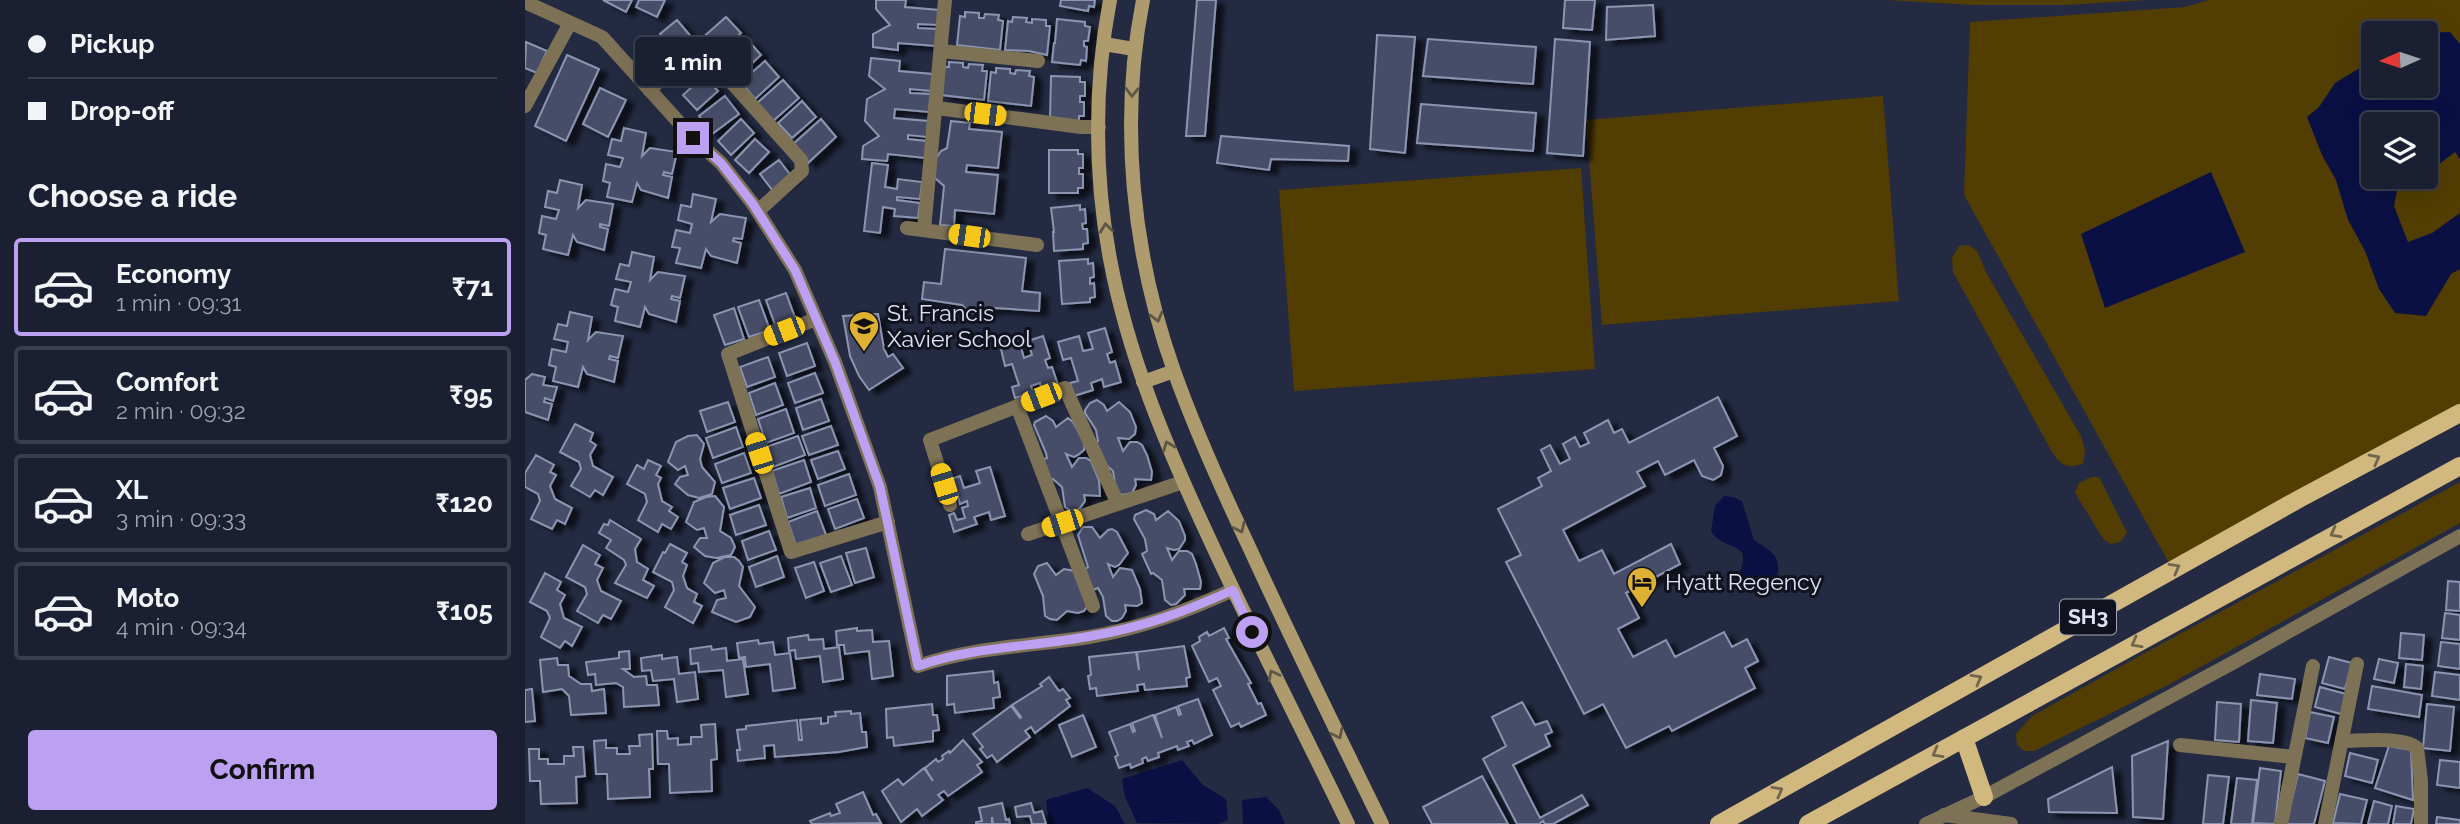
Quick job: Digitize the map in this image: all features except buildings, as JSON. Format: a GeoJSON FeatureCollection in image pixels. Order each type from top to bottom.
{"type":"FeatureCollection","features":[{"type":"Feature","properties":{"kind":"main road"},"geometry":{"type":"LineString","coordinates":[[1110,0],[1100,83],[1102,194],[1110,258],[1133,351],[1183,482],[1347,824]]}},
{"type":"Feature","properties":{"kind":"main road"},"geometry":{"type":"LineString","coordinates":[[1143,0],[1134,48],[1132,149],[1138,227],[1149,284],[1174,371],[1205,453],[1382,824]]}},
{"type":"Feature","properties":{"kind":"main road"},"geometry":{"type":"LineString","coordinates":[[1104,44],[1134,48]]}},
{"type":"Feature","properties":{"kind":"main road"},"geometry":{"type":"LineString","coordinates":[[1143,382],[1174,371]]}},
{"type":"Feature","properties":{"kind":"main road","name":"SH3"},"geometry":{"type":"LineString","coordinates":[[1719,824],[2263,519],[2460,413]]}},
{"type":"Feature","properties":{"kind":"main road","name":"SH3"},"geometry":{"type":"LineString","coordinates":[[1808,824],[2460,466]]}},
{"type":"Feature","properties":{"kind":"main road"},"geometry":{"type":"LineString","coordinates":[[1964,738],[1984,797]]}},
{"type":"Feature","properties":{"kind":"street"},"geometry":{"type":"LineString","coordinates":[[924,230],[945,0]]}},
{"type":"Feature","properties":{"kind":"street"},"geometry":{"type":"LineString","coordinates":[[525,2],[602,37],[693,138],[721,163],[758,211],[795,270],[835,362],[880,487],[918,666],[942,657],[1142,627],[1233,590]]}},
{"type":"Feature","properties":{"kind":"street"},"geometry":{"type":"LineString","coordinates":[[525,106],[570,23]]}},
{"type":"Feature","properties":{"kind":"street"},"geometry":{"type":"LineString","coordinates":[[941,51],[1038,61]]}},
{"type":"Feature","properties":{"kind":"street"},"geometry":{"type":"LineString","coordinates":[[649,90],[686,58],[708,56],[801,160],[802,171],[758,211]]}},
{"type":"Feature","properties":{"kind":"street"},"geometry":{"type":"LineString","coordinates":[[937,108],[1099,127]]}},
{"type":"Feature","properties":{"kind":"street"},"geometry":{"type":"LineString","coordinates":[[907,228],[1037,244]]}},
{"type":"Feature","properties":{"kind":"street"},"geometry":{"type":"LineString","coordinates":[[816,319],[728,354],[791,552],[888,522]]}},
{"type":"Feature","properties":{"kind":"street"},"geometry":{"type":"LineString","coordinates":[[950,505],[930,440],[1065,388],[1118,504]]}},
{"type":"Feature","properties":{"kind":"street"},"geometry":{"type":"LineString","coordinates":[[1017,406],[1093,606]]}},
{"type":"Feature","properties":{"kind":"street"},"geometry":{"type":"LineString","coordinates":[[1028,534],[1183,482]]}},
{"type":"Feature","properties":{"kind":"street"},"geometry":{"type":"LineString","coordinates":[[1926,824],[1984,797],[2460,536]]}},
{"type":"Feature","properties":{"kind":"street"},"geometry":{"type":"LineString","coordinates":[[2325,824],[2357,664]]}},
{"type":"Feature","properties":{"kind":"street"},"geometry":{"type":"LineString","coordinates":[[2281,824],[2313,666]]}},
{"type":"Feature","properties":{"kind":"street"},"geometry":{"type":"LineString","coordinates":[[2342,741],[2400,741],[2412,743],[2417,748],[2421,781],[2421,824]]}},
{"type":"Feature","properties":{"kind":"street"},"geometry":{"type":"LineString","coordinates":[[2180,745],[2294,758]]}},
{"type":"Feature","properties":{"kind":"street"},"geometry":{"type":"LineString","coordinates":[[1944,816],[2011,824]]}},
{"type":"Feature","properties":{"kind":"shaded area"},"geometry":{"type":"Polygon","coordinates":[[[1887,0],[2148,0],[2065,5],[1974,5],[1887,0]]]}},
{"type":"Feature","properties":{"kind":"shaded area"},"geometry":{"type":"Polygon","coordinates":[[[2209,0],[2460,0],[2460,406],[2169,563],[1964,195],[1970,22],[2185,7],[2209,0]]]}},
{"type":"Feature","properties":{"kind":"shaded area"},"geometry":{"type":"Polygon","coordinates":[[[2438,32],[2450,32],[2460,44],[2460,159],[2455,152],[2438,165],[2438,112],[2361,112],[2361,189],[2397,189],[2394,206],[2408,242],[2432,233],[2460,213],[2460,269],[2451,274],[2426,316],[2395,313],[2379,289],[2365,251],[2348,220],[2336,180],[2322,155],[2307,117],[2319,107],[2335,83],[2361,67],[2361,98],[2438,98],[2438,32]]]}},
{"type":"Feature","properties":{"kind":"shaded area"},"geometry":{"type":"Polygon","coordinates":[[[1883,96],[1899,301],[1602,325],[1586,120],[1883,96]]]}},
{"type":"Feature","properties":{"kind":"shaded area"},"geometry":{"type":"Polygon","coordinates":[[[1581,168],[1595,369],[1294,391],[1279,190],[1581,168]]]}},
{"type":"Feature","properties":{"kind":"shaded area"},"geometry":{"type":"Polygon","coordinates":[[[2211,172],[2245,252],[2105,308],[2081,234],[2211,172]]]}},
{"type":"Feature","properties":{"kind":"shaded area"},"geometry":{"type":"Polygon","coordinates":[[[1969,245],[1977,251],[1986,272],[2081,436],[2085,450],[2083,464],[2065,465],[2052,452],[1953,272],[1952,258],[1959,246],[1969,245]]]}},
{"type":"Feature","properties":{"kind":"shaded area"},"geometry":{"type":"Polygon","coordinates":[[[2091,477],[2099,477],[2127,533],[2120,542],[2111,544],[2104,540],[2075,493],[2079,483],[2091,477]]]}},
{"type":"Feature","properties":{"kind":"shaded area"},"geometry":{"type":"Polygon","coordinates":[[[2460,482],[2460,523],[2168,685],[2034,751],[2024,751],[2017,745],[2016,734],[2032,716],[2460,482]]]}},
{"type":"Feature","properties":{"kind":"shaded area"},"geometry":{"type":"Polygon","coordinates":[[[1724,496],[1742,501],[1754,540],[1775,556],[1778,573],[1768,585],[1755,588],[1745,584],[1740,571],[1743,555],[1740,550],[1722,542],[1711,531],[1715,506],[1724,496]]]}},
{"type":"Feature","properties":{"kind":"shaded area"},"geometry":{"type":"Polygon","coordinates":[[[1182,760],[1203,785],[1226,799],[1228,820],[1218,824],[1137,823],[1125,797],[1122,779],[1182,760]]]}},
{"type":"Feature","properties":{"kind":"shaded area"},"geometry":{"type":"Polygon","coordinates":[[[1087,788],[1115,806],[1125,824],[1049,824],[1046,800],[1087,788]]]}},
{"type":"Feature","properties":{"kind":"shaded area"},"geometry":{"type":"Polygon","coordinates":[[[1266,797],[1279,810],[1285,824],[1243,824],[1242,800],[1266,797]]]}},
{"type":"Feature","properties":{"kind":"place","name":"St. Francis Xavier School"},"geometry":{"type":"Point","coordinates":[864,353]}},
{"type":"Feature","properties":{"kind":"place","name":"Hyatt Regency"},"geometry":{"type":"Point","coordinates":[1642,609]}},
{"type":"Feature","properties":{"kind":"route"},"geometry":{"type":"LineString","coordinates":[[693,138],[721,163],[753,204],[795,270],[835,362],[880,487],[918,666],[942,657],[1142,627],[1233,590],[1252,632]]}}]}
